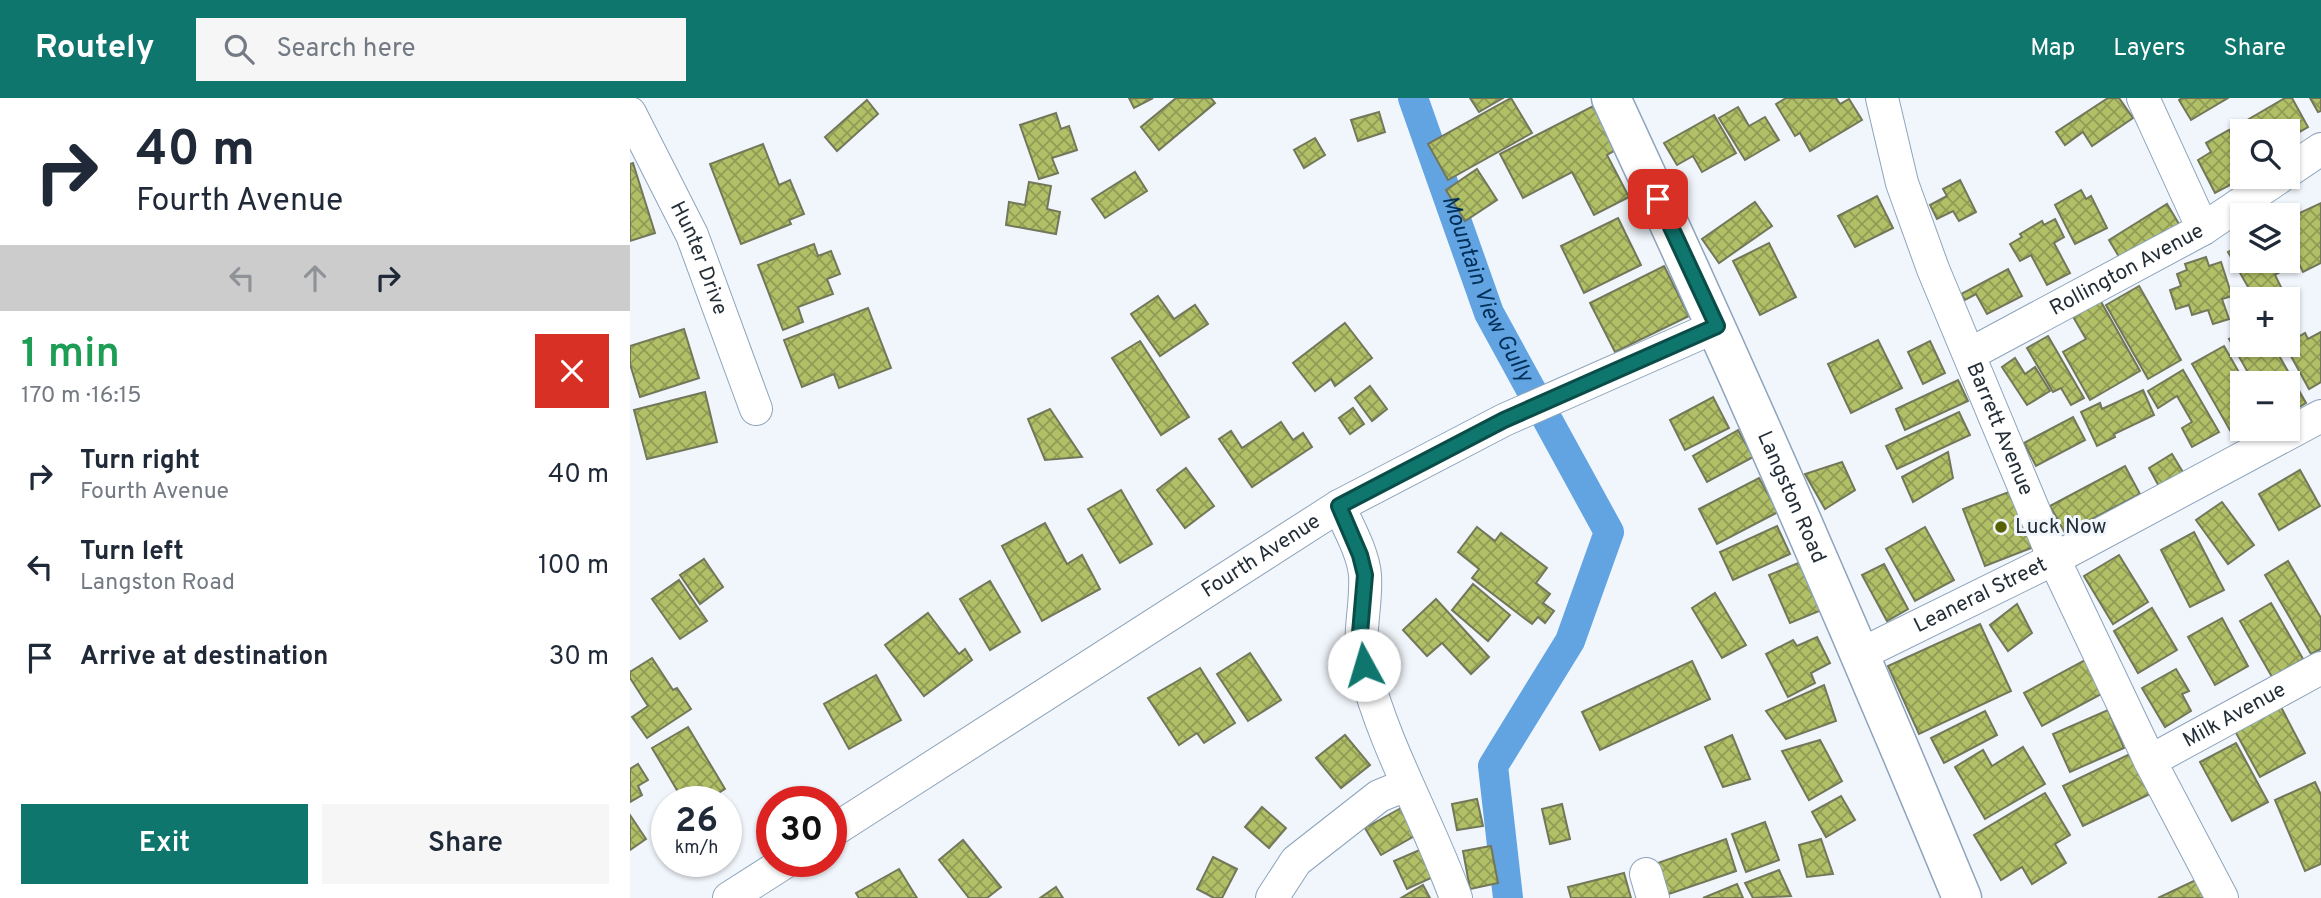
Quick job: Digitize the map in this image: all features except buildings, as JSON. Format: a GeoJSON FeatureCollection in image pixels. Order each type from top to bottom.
{"type":"FeatureCollection","features":[{"type":"Feature","properties":{"kind":"street","name":"Langston Road"},"geometry":{"type":"LineString","coordinates":[[1611,98],[1717,326],[1861,654],[1962,898]]}},
{"type":"Feature","properties":{"kind":"street","name":"Barrett Avenue"},"geometry":{"type":"LineString","coordinates":[[1882,98],[1902,183],[1933,269],[2053,559],[2150,761],[2222,898]]}},
{"type":"Feature","properties":{"kind":"street"},"geometry":{"type":"LineString","coordinates":[[2143,98],[2203,229]]}},
{"type":"Feature","properties":{"kind":"street","name":"Hunter Drive"},"geometry":{"type":"LineString","coordinates":[[630,113],[692,235],[756,409]]}},
{"type":"Feature","properties":{"kind":"street"},"geometry":{"type":"LineString","coordinates":[[2300,163],[2321,149]]}},
{"type":"Feature","properties":{"kind":"street","name":"Rollington Avenue"},"geometry":{"type":"LineString","coordinates":[[1970,354],[2203,229],[2262,189]]}},
{"type":"Feature","properties":{"kind":"street","name":"Fourth Avenue"},"geometry":{"type":"LineString","coordinates":[[847,822],[1339,506],[1504,420],[1717,326]]}},
{"type":"Feature","properties":{"kind":"street","name":"Leaneral Street"},"geometry":{"type":"LineString","coordinates":[[1861,654],[2053,559],[2321,416]]}},
{"type":"Feature","properties":{"kind":"street"},"geometry":{"type":"LineString","coordinates":[[1339,506],[1360,555],[1365,575],[1360,633],[1364,665],[1406,785],[1419,809],[1456,898]]}},
{"type":"Feature","properties":{"kind":"street","name":"Milk Avenue"},"geometry":{"type":"LineString","coordinates":[[2150,761],[2321,668]]}},
{"type":"Feature","properties":{"kind":"street"},"geometry":{"type":"LineString","coordinates":[[1272,898],[1296,861],[1379,796],[1406,785]]}},
{"type":"Feature","properties":{"kind":"street"},"geometry":{"type":"LineString","coordinates":[[729,898],[762,877]]}},
{"type":"Feature","properties":{"kind":"waterway","name":"Mountain View Gully"},"geometry":{"type":"LineString","coordinates":[[1413,98],[1489,313],[1609,532],[1570,641],[1493,766],[1508,898]]}},
{"type":"Feature","properties":{"kind":"place","name":"Luck Now"},"geometry":{"type":"Point","coordinates":[2001,527]}},
{"type":"Feature","properties":{"kind":"route"},"geometry":{"type":"LineString","coordinates":[[1364,665],[1360,633],[1365,575],[1360,555],[1339,506],[1504,420],[1717,326],[1658,199]]}}]}
